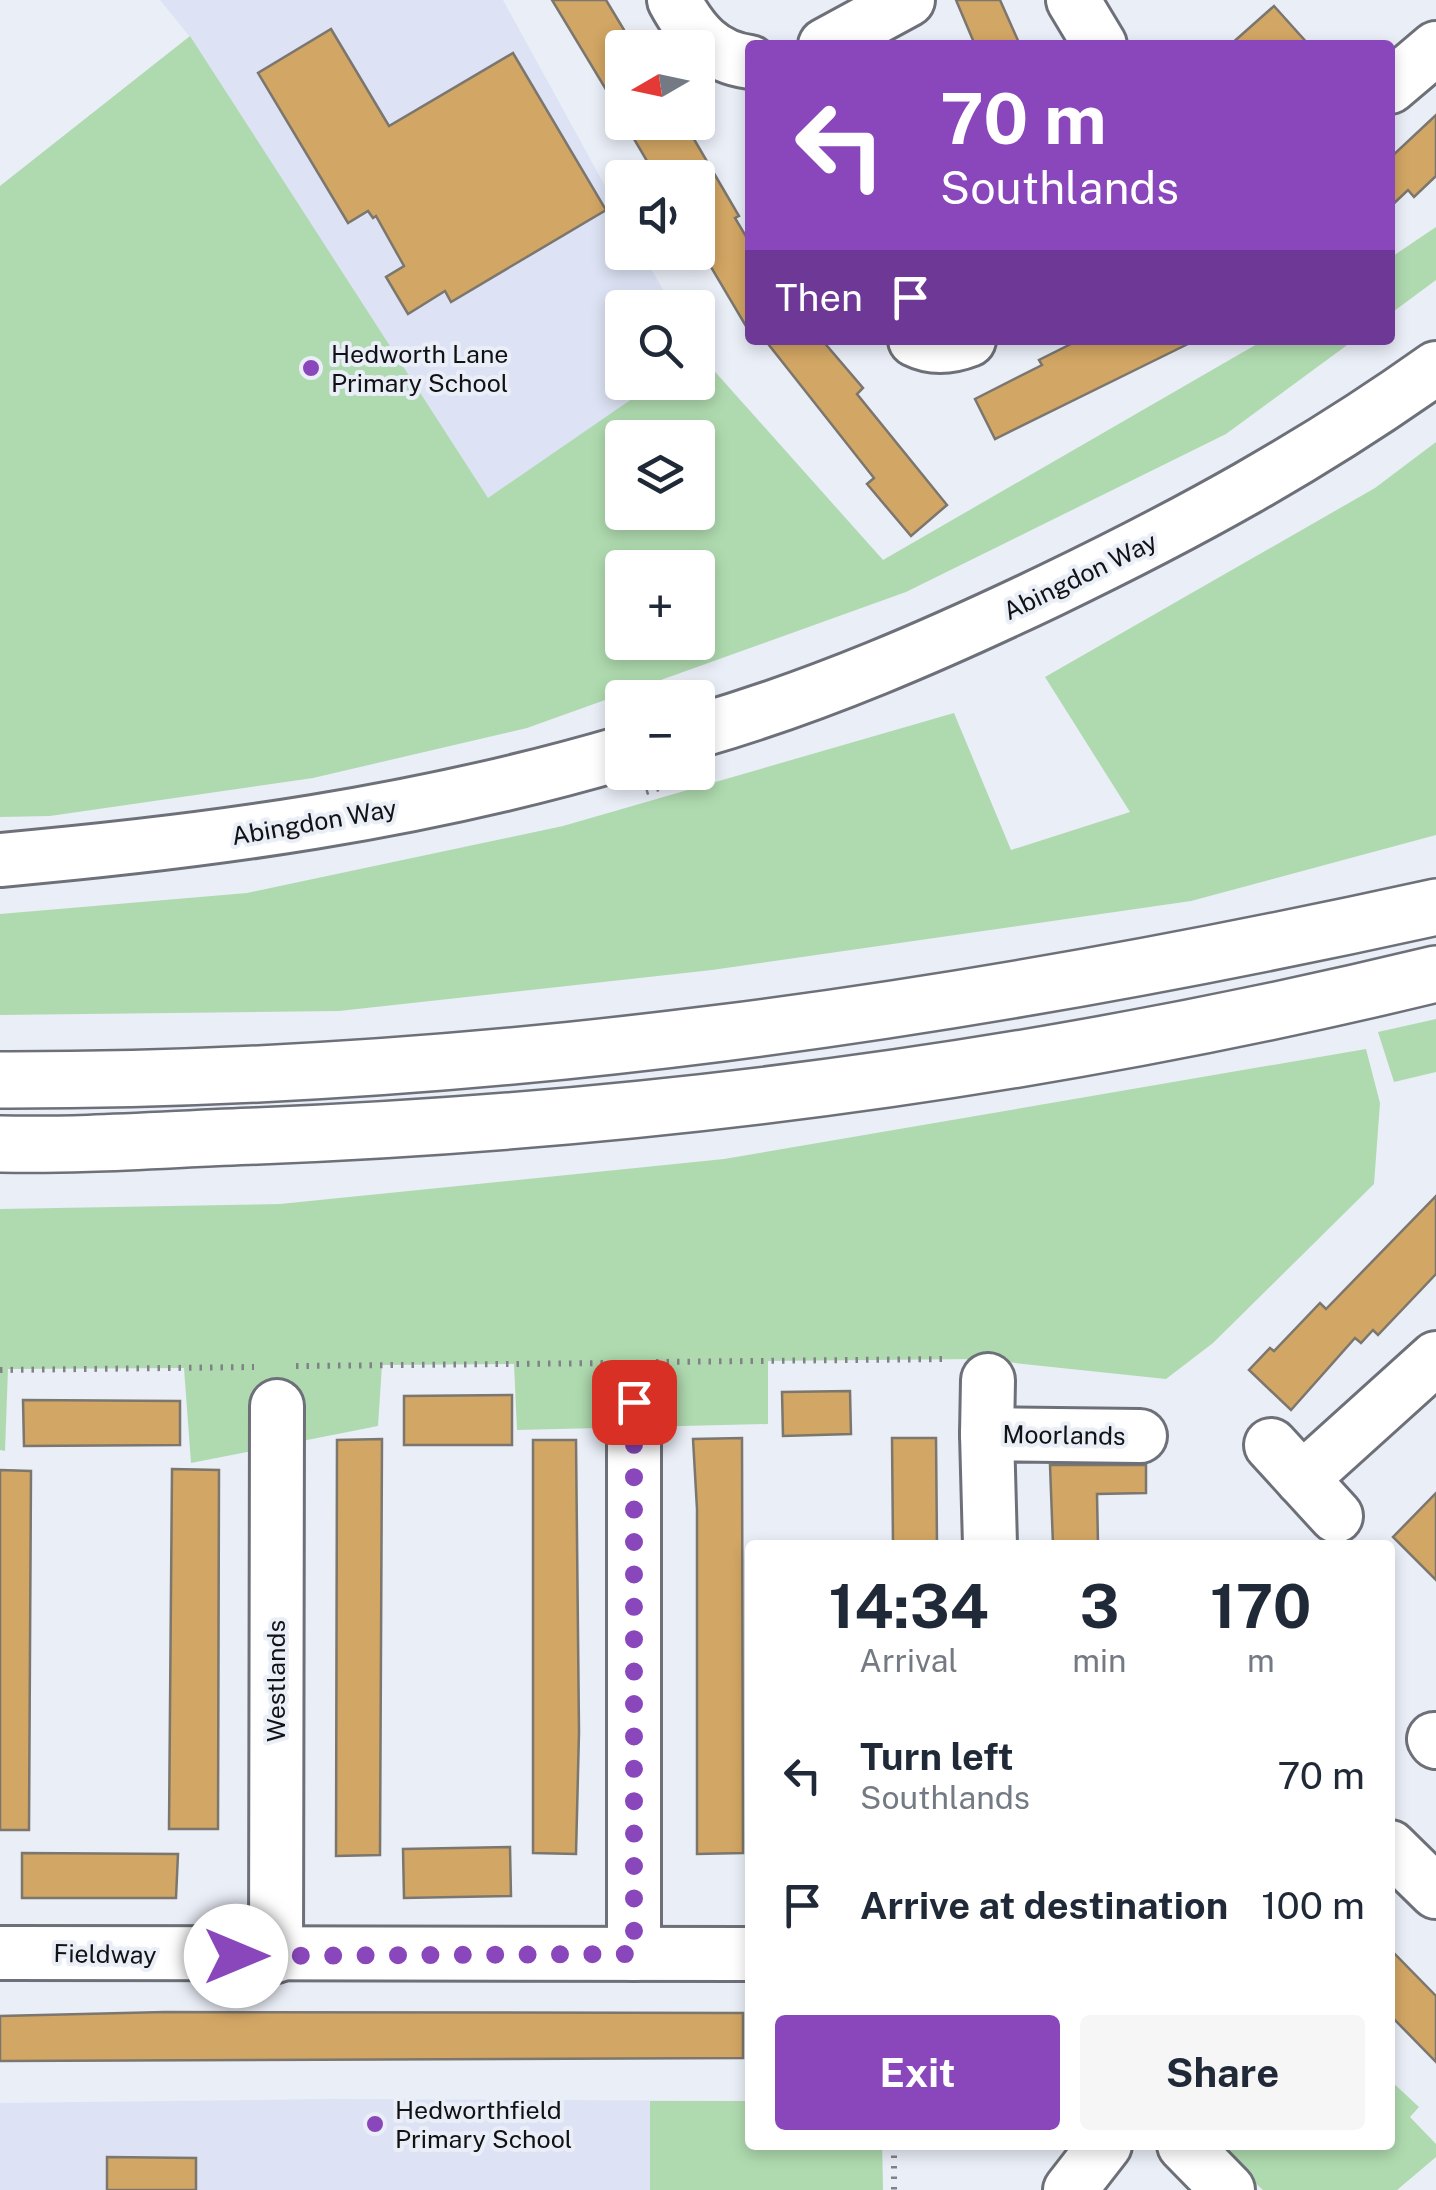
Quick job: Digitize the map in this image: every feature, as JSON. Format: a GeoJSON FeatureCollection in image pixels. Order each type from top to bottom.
{"type":"FeatureCollection","features":[{"type":"Feature","properties":{"kind":"highway"},"geometry":{"type":"LineString","coordinates":[[0,1080],[86,1080],[464,1062],[768,1029],[1076,981],[1436,907]]}},
{"type":"Feature","properties":{"kind":"highway"},"geometry":{"type":"LineString","coordinates":[[0,1144],[424,1129],[661,1110],[878,1082],[1257,1018],[1436,974]]}},
{"type":"Feature","properties":{"kind":"street"},"geometry":{"type":"LineString","coordinates":[[674,0],[703,43],[721,56],[745,61]]}},
{"type":"Feature","properties":{"kind":"street"},"geometry":{"type":"LineString","coordinates":[[834,40],[908,0]]}},
{"type":"Feature","properties":{"kind":"street"},"geometry":{"type":"LineString","coordinates":[[1073,0],[1097,40]]}},
{"type":"Feature","properties":{"kind":"street"},"geometry":{"type":"LineString","coordinates":[[1395,83],[1436,48]]}},
{"type":"Feature","properties":{"kind":"street"},"geometry":{"type":"LineString","coordinates":[[924,345],[955,345]]}},
{"type":"Feature","properties":{"kind":"street","name":"Abingdon Way"},"geometry":{"type":"LineString","coordinates":[[715,725],[933,647],[1190,524],[1354,426],[1436,368]]}},
{"type":"Feature","properties":{"kind":"street","name":"Abingdon Way"},"geometry":{"type":"LineString","coordinates":[[0,860],[176,844],[336,821],[538,778],[605,758]]}},
{"type":"Feature","properties":{"kind":"street"},"geometry":{"type":"LineString","coordinates":[[1303,1480],[1436,1358]]}},
{"type":"Feature","properties":{"kind":"street","name":"Moorlands"},"geometry":{"type":"LineString","coordinates":[[988,1380],[990,1540]]}},
{"type":"Feature","properties":{"kind":"street"},"geometry":{"type":"LineString","coordinates":[[634,1954],[636,1386]]}},
{"type":"Feature","properties":{"kind":"street","name":"Westlands"},"geometry":{"type":"LineString","coordinates":[[275,1390],[276,1956]]}},
{"type":"Feature","properties":{"kind":"street","name":"Moorlands"},"geometry":{"type":"LineString","coordinates":[[988,1434],[1140,1436]]}},
{"type":"Feature","properties":{"kind":"street"},"geometry":{"type":"LineString","coordinates":[[1395,1852],[1436,1892]]}},
{"type":"Feature","properties":{"kind":"street","name":"Fieldway"},"geometry":{"type":"LineString","coordinates":[[0,1953],[745,1954]]}},
{"type":"Feature","properties":{"kind":"street"},"geometry":{"type":"LineString","coordinates":[[1070,2190],[1101,2150]]}},
{"type":"Feature","properties":{"kind":"street"},"geometry":{"type":"LineString","coordinates":[[1189,2150],[1228,2190]]}},
{"type":"Feature","properties":{"kind":"path"},"geometry":{"type":"LineString","coordinates":[[0,1370],[275,1390],[636,1386],[977,1359],[988,1380]]}},
{"type":"Feature","properties":{"kind":"path"},"geometry":{"type":"LineString","coordinates":[[894,2150],[894,2190]]}},
{"type":"Feature","properties":{"kind":"shaded area"},"geometry":{"type":"Polygon","coordinates":[[[160,0],[503,0],[605,186],[605,270],[652,270],[663,290],[605,290],[605,400],[715,400],[715,371],[883,560],[715,565],[715,550],[605,550],[605,650],[554,674],[0,186],[190,37],[160,0]]]}},
{"type":"Feature","properties":{"kind":"shaded area","name":"Hedworthfield Primary School"},"geometry":{"type":"Polygon","coordinates":[[[330,2099],[745,2101],[745,2150],[882,2150],[883,2190],[0,2190],[0,2103],[330,2099]]]}},
{"type":"Feature","properties":{"kind":"green space","name":"Hedworth Lane Primary School"},"geometry":{"type":"Polygon","coordinates":[[[190,36],[488,498],[630,400],[715,400],[715,372],[883,560],[1255,345],[1347,345],[1226,434],[906,592],[661,680],[605,680],[605,700],[527,728],[313,778],[50,816],[0,817],[0,186],[190,36]]]}},
{"type":"Feature","properties":{"kind":"green space"},"geometry":{"type":"Polygon","coordinates":[[[1436,227],[1436,280],[1395,310],[1395,255],[1436,227]]]}},
{"type":"Feature","properties":{"kind":"green space"},"geometry":{"type":"Polygon","coordinates":[[[1436,442],[1436,835],[1191,901],[712,970],[339,1011],[0,1015],[0,914],[247,893],[563,826],[688,790],[715,790],[715,782],[954,713],[1011,850],[1130,812],[1045,677],[1375,488],[1436,442]]]}},
{"type":"Feature","properties":{"kind":"green space"},"geometry":{"type":"Polygon","coordinates":[[[1436,1019],[1436,1072],[1394,1082],[1378,1032],[1436,1019]]]}},
{"type":"Feature","properties":{"kind":"green space"},"geometry":{"type":"Polygon","coordinates":[[[1366,1049],[1380,1103],[1374,1184],[1213,1343],[1166,1379],[977,1359],[768,1361],[768,1424],[517,1430],[514,1364],[382,1365],[378,1426],[191,1463],[184,1368],[8,1369],[5,1451],[0,1450],[0,1209],[280,1204],[724,1159],[1366,1049]]]}},
{"type":"Feature","properties":{"kind":"green space"},"geometry":{"type":"Polygon","coordinates":[[[1395,2085],[1419,2107],[1410,2117],[1436,2144],[1436,2157],[1397,2190],[1263,2190],[1219,2150],[1395,2150],[1395,2085]]]}},
{"type":"Feature","properties":{"kind":"green space"},"geometry":{"type":"Polygon","coordinates":[[[650,2101],[745,2101],[745,2150],[882,2150],[883,2190],[650,2190],[650,2101]]]}},
{"type":"Feature","properties":{"kind":"building"},"geometry":{"type":"Polygon","coordinates":[[[552,0],[606,0],[624,30],[605,30],[605,88],[552,0]]]}},
{"type":"Feature","properties":{"kind":"building"},"geometry":{"type":"Polygon","coordinates":[[[956,0],[1000,0],[1018,40],[973,40],[956,0]]]}},
{"type":"Feature","properties":{"kind":"building"},"geometry":{"type":"Polygon","coordinates":[[[1274,6],[1305,40],[1236,40],[1274,6]]]}},
{"type":"Feature","properties":{"kind":"building"},"geometry":{"type":"Polygon","coordinates":[[[331,29],[389,126],[513,53],[605,211],[451,302],[445,291],[408,314],[386,277],[404,266],[376,216],[373,218],[368,211],[348,223],[258,73],[331,29]]]}},
{"type":"Feature","properties":{"kind":"building"},"geometry":{"type":"Polygon","coordinates":[[[1436,115],[1436,176],[1414,197],[1408,190],[1395,202],[1395,153],[1436,115]]]}},
{"type":"Feature","properties":{"kind":"building"},"geometry":{"type":"Polygon","coordinates":[[[635,140],[695,140],[706,160],[646,160],[635,140]]]}},
{"type":"Feature","properties":{"kind":"building"},"geometry":{"type":"Polygon","coordinates":[[[715,175],[739,216],[735,218],[745,235],[745,325],[713,270],[715,175]]]}},
{"type":"Feature","properties":{"kind":"building"},"geometry":{"type":"Polygon","coordinates":[[[769,345],[826,345],[863,388],[857,394],[947,505],[911,536],[867,484],[874,478],[769,345]]]}},
{"type":"Feature","properties":{"kind":"building"},"geometry":{"type":"Polygon","coordinates":[[[1069,345],[1186,345],[995,439],[975,399],[1042,365],[1039,360],[1069,345]]]}},
{"type":"Feature","properties":{"kind":"building"},"geometry":{"type":"Polygon","coordinates":[[[1436,1196],[1436,1274],[1378,1335],[1373,1330],[1361,1343],[1355,1338],[1291,1410],[1249,1370],[1270,1348],[1274,1351],[1320,1303],[1326,1309],[1436,1196]]]}},
{"type":"Feature","properties":{"kind":"building"},"geometry":{"type":"Polygon","coordinates":[[[850,1391],[851,1434],[783,1436],[782,1392],[850,1391]]]}},
{"type":"Feature","properties":{"kind":"building"},"geometry":{"type":"Polygon","coordinates":[[[512,1395],[512,1445],[404,1445],[404,1396],[512,1395]]]}},
{"type":"Feature","properties":{"kind":"building"},"geometry":{"type":"Polygon","coordinates":[[[23,1400],[180,1401],[180,1445],[24,1446],[23,1400]]]}},
{"type":"Feature","properties":{"kind":"building"},"geometry":{"type":"Polygon","coordinates":[[[742,1438],[743,1853],[697,1854],[697,1509],[693,1439],[742,1438]]]}},
{"type":"Feature","properties":{"kind":"building"},"geometry":{"type":"Polygon","coordinates":[[[892,1438],[936,1438],[937,1540],[893,1540],[892,1438]]]}},
{"type":"Feature","properties":{"kind":"building"},"geometry":{"type":"Polygon","coordinates":[[[382,1439],[380,1855],[336,1856],[337,1440],[382,1439]]]}},
{"type":"Feature","properties":{"kind":"building"},"geometry":{"type":"Polygon","coordinates":[[[533,1440],[576,1440],[576,1854],[533,1853],[533,1440]]]}},
{"type":"Feature","properties":{"kind":"building"},"geometry":{"type":"Polygon","coordinates":[[[1050,1465],[1146,1465],[1146,1493],[1097,1494],[1098,1540],[1053,1540],[1050,1465]]]}},
{"type":"Feature","properties":{"kind":"building"},"geometry":{"type":"Polygon","coordinates":[[[172,1469],[219,1470],[218,1829],[169,1829],[172,1469]]]}},
{"type":"Feature","properties":{"kind":"building"},"geometry":{"type":"Polygon","coordinates":[[[0,1470],[31,1471],[29,1830],[0,1830],[0,1470]]]}},
{"type":"Feature","properties":{"kind":"building"},"geometry":{"type":"Polygon","coordinates":[[[1436,1493],[1436,1580],[1393,1537],[1436,1493]]]}},
{"type":"Feature","properties":{"kind":"building"},"geometry":{"type":"Polygon","coordinates":[[[510,1847],[511,1896],[404,1898],[403,1849],[510,1847]]]}},
{"type":"Feature","properties":{"kind":"building"},"geometry":{"type":"Polygon","coordinates":[[[22,1853],[178,1854],[176,1898],[22,1898],[22,1853]]]}},
{"type":"Feature","properties":{"kind":"building"},"geometry":{"type":"Polygon","coordinates":[[[1395,1954],[1436,1996],[1436,2062],[1395,2020],[1395,1954]]]}},
{"type":"Feature","properties":{"kind":"building"},"geometry":{"type":"Polygon","coordinates":[[[165,2012],[743,2013],[743,2058],[0,2061],[0,2016],[165,2012]]]}},
{"type":"Feature","properties":{"kind":"building"},"geometry":{"type":"Polygon","coordinates":[[[107,2157],[196,2158],[196,2190],[107,2190],[107,2157]]]}},
{"type":"Feature","properties":{"kind":"place","name":"Hedworth Lane Primary School"},"geometry":{"type":"Point","coordinates":[311,368]}},
{"type":"Feature","properties":{"kind":"place","name":"Hedworthfield Primary School"},"geometry":{"type":"Point","coordinates":[375,2124]}},
{"type":"Feature","properties":{"kind":"route"},"geometry":{"type":"LineString","coordinates":[[236,1956],[634,1954],[634,1402]]}}]}
